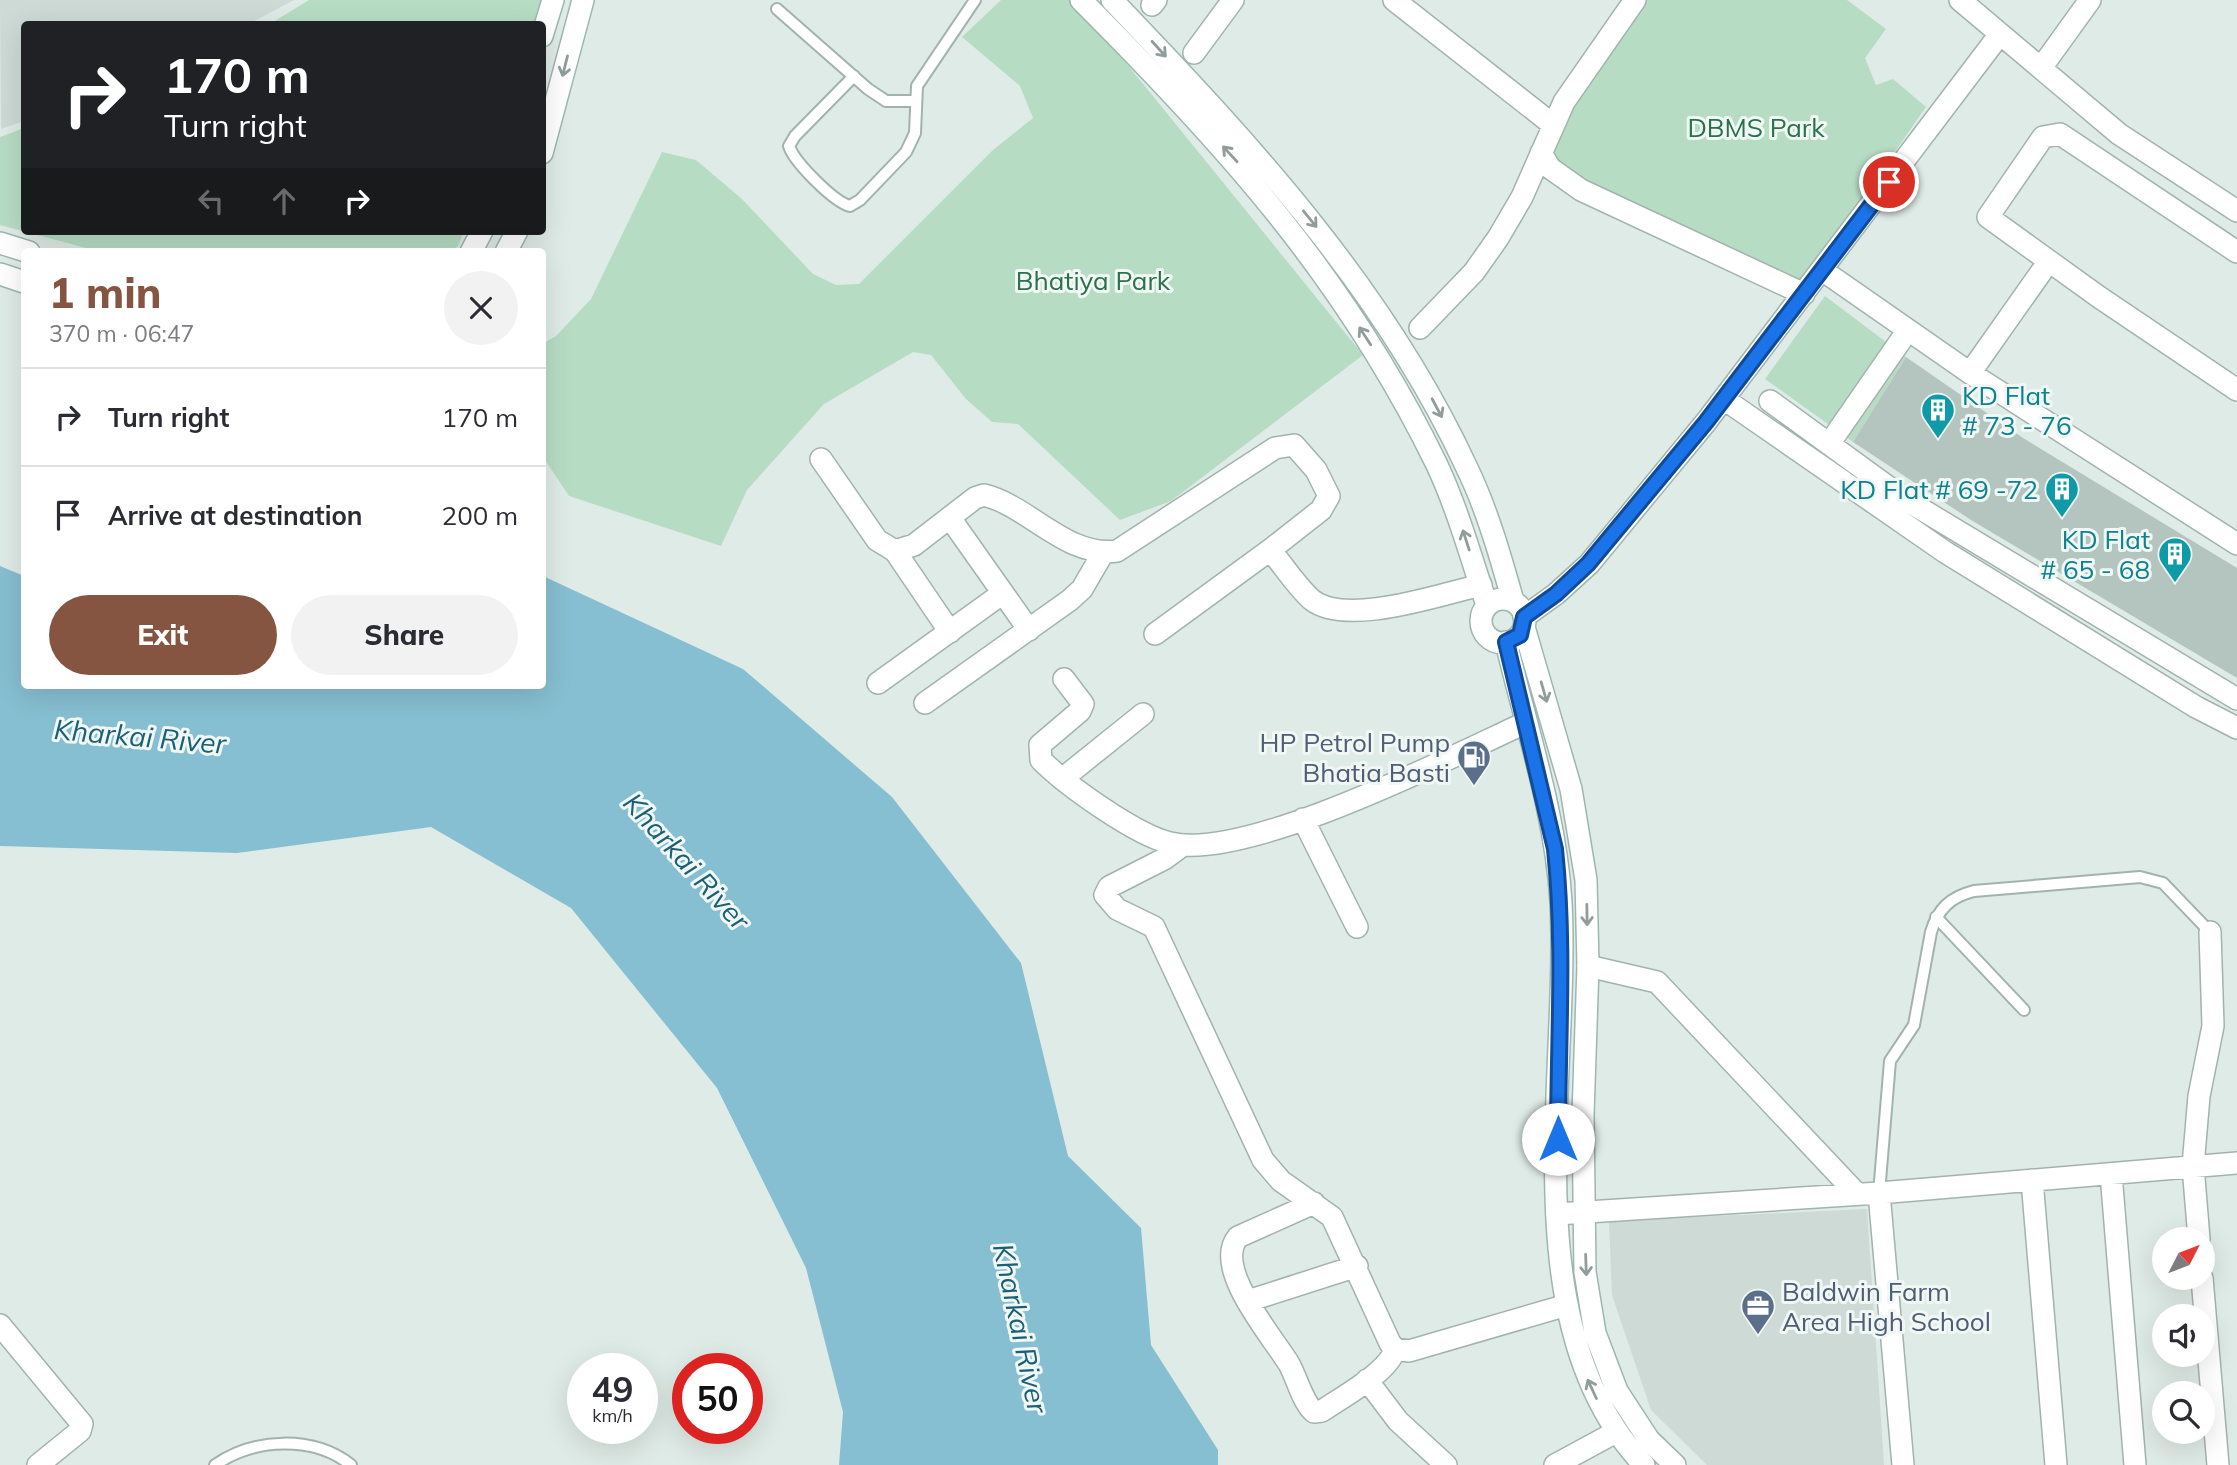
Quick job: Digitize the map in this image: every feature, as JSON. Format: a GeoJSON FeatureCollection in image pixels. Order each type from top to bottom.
{"type":"FeatureCollection","features":[{"type":"Feature","properties":{"kind":"street"},"geometry":{"type":"LineString","coordinates":[[546,23],[553,0]]}},
{"type":"Feature","properties":{"kind":"street"},"geometry":{"type":"LineString","coordinates":[[546,138],[583,0]]}},
{"type":"Feature","properties":{"kind":"street"},"geometry":{"type":"LineString","coordinates":[[1081,0],[1236,160],[1329,280],[1379,358],[1438,467],[1484,595],[1481,621],[1483,630],[1489,637],[1506,642],[1520,635],[1520,615],[1504,598],[1484,595],[1380,608],[1331,608],[1313,600],[1270,550]]}},
{"type":"Feature","properties":{"kind":"street"},"geometry":{"type":"LineString","coordinates":[[1112,0],[1315,225],[1415,369],[1467,467],[1491,527],[1571,789],[1586,880],[1588,965],[1583,1115],[1585,1272],[1595,1332],[1617,1391],[1649,1440],[1675,1465]]}},
{"type":"Feature","properties":{"kind":"street"},"geometry":{"type":"LineString","coordinates":[[1194,52],[1233,0]]}},
{"type":"Feature","properties":{"kind":"street"},"geometry":{"type":"LineString","coordinates":[[1394,0],[1552,124]]}},
{"type":"Feature","properties":{"kind":"street"},"geometry":{"type":"LineString","coordinates":[[1420,328],[1475,272],[1522,197],[1552,124],[1635,0]]}},
{"type":"Feature","properties":{"kind":"street"},"geometry":{"type":"LineString","coordinates":[[1960,0],[2119,134],[2237,211]]}},
{"type":"Feature","properties":{"kind":"street"},"geometry":{"type":"LineString","coordinates":[[2040,68],[2090,0]]}},
{"type":"Feature","properties":{"kind":"street"},"geometry":{"type":"LineString","coordinates":[[1520,615],[1556,594],[1588,564],[1724,399],[2000,34]]}},
{"type":"Feature","properties":{"kind":"street"},"geometry":{"type":"LineString","coordinates":[[2237,253],[2060,134],[2043,137],[1988,217],[2237,390]]}},
{"type":"Feature","properties":{"kind":"street"},"geometry":{"type":"LineString","coordinates":[[1541,153],[1550,168],[1581,191],[1804,294]]}},
{"type":"Feature","properties":{"kind":"street"},"geometry":{"type":"LineString","coordinates":[[0,243],[21,250]]}},
{"type":"Feature","properties":{"kind":"street"},"geometry":{"type":"LineString","coordinates":[[1970,373],[2049,261]]}},
{"type":"Feature","properties":{"kind":"street"},"geometry":{"type":"LineString","coordinates":[[1822,270],[1970,373],[2237,544]]}},
{"type":"Feature","properties":{"kind":"street"},"geometry":{"type":"LineString","coordinates":[[0,274],[21,281]]}},
{"type":"Feature","properties":{"kind":"street"},"geometry":{"type":"LineString","coordinates":[[1829,444],[1908,330]]}},
{"type":"Feature","properties":{"kind":"street"},"geometry":{"type":"LineString","coordinates":[[1724,399],[1945,552],[2196,707],[2237,728]]}},
{"type":"Feature","properties":{"kind":"street"},"geometry":{"type":"LineString","coordinates":[[1770,401],[1906,500],[2237,699]]}},
{"type":"Feature","properties":{"kind":"street"},"geometry":{"type":"LineString","coordinates":[[895,551],[914,545],[984,495],[1084,548],[1102,553],[1117,551],[1275,448],[1294,445],[1316,470],[1329,496],[1321,510],[1155,634]]}},
{"type":"Feature","properties":{"kind":"street"},"geometry":{"type":"LineString","coordinates":[[821,459],[877,540],[895,551],[950,632]]}},
{"type":"Feature","properties":{"kind":"street"},"geometry":{"type":"LineString","coordinates":[[950,518],[1028,630]]}},
{"type":"Feature","properties":{"kind":"street"},"geometry":{"type":"LineString","coordinates":[[925,703],[1082,589],[1102,553]]}},
{"type":"Feature","properties":{"kind":"street"},"geometry":{"type":"LineString","coordinates":[[878,683],[1003,593]]}},
{"type":"Feature","properties":{"kind":"street"},"geometry":{"type":"LineString","coordinates":[[1506,642],[1555,849],[1560,902],[1557,1214],[1567,1305],[1586,1377],[1616,1432],[1644,1465]]}},
{"type":"Feature","properties":{"kind":"street"},"geometry":{"type":"LineString","coordinates":[[1064,679],[1083,704],[1080,710],[1047,736],[1040,745],[1041,760],[1062,779],[1152,837],[1183,845],[1229,840],[1303,820],[1525,723]]}},
{"type":"Feature","properties":{"kind":"street"},"geometry":{"type":"LineString","coordinates":[[1062,779],[1143,714]]}},
{"type":"Feature","properties":{"kind":"street"},"geometry":{"type":"LineString","coordinates":[[1303,820],[1357,927]]}},
{"type":"Feature","properties":{"kind":"street"},"geometry":{"type":"LineString","coordinates":[[1183,845],[1164,859],[1109,887],[1105,895],[1116,909],[1153,927],[1263,1160],[1281,1181],[1314,1203],[1338,1225],[1395,1349]]}},
{"type":"Feature","properties":{"kind":"street"},"geometry":{"type":"LineString","coordinates":[[2198,1227],[2193,1167],[2199,1096],[2213,1026],[2210,932]]}},
{"type":"Feature","properties":{"kind":"street"},"geometry":{"type":"LineString","coordinates":[[1588,965],[1657,982],[1857,1194]]}},
{"type":"Feature","properties":{"kind":"street"},"geometry":{"type":"LineString","coordinates":[[1557,1214],[1878,1193],[2237,1163]]}},
{"type":"Feature","properties":{"kind":"street"},"geometry":{"type":"LineString","coordinates":[[2111,1174],[2135,1465]]}},
{"type":"Feature","properties":{"kind":"street"},"geometry":{"type":"LineString","coordinates":[[2032,1180],[2056,1465]]}},
{"type":"Feature","properties":{"kind":"street"},"geometry":{"type":"LineString","coordinates":[[1878,1193],[1903,1465]]}},
{"type":"Feature","properties":{"kind":"street"},"geometry":{"type":"LineString","coordinates":[[1314,1203],[1242,1234],[1233,1242],[1232,1262],[1235,1277],[1248,1301],[1288,1362],[1311,1410],[1322,1411],[1367,1380],[1388,1363],[1395,1349]]}},
{"type":"Feature","properties":{"kind":"street"},"geometry":{"type":"LineString","coordinates":[[1248,1301],[1357,1266]]}},
{"type":"Feature","properties":{"kind":"street"},"geometry":{"type":"LineString","coordinates":[[2204,1290],[2218,1465]]}},
{"type":"Feature","properties":{"kind":"street"},"geometry":{"type":"LineString","coordinates":[[1395,1349],[1409,1352],[1567,1305]]}},
{"type":"Feature","properties":{"kind":"street"},"geometry":{"type":"LineString","coordinates":[[0,1325],[82,1424],[80,1431],[38,1465]]}},
{"type":"Feature","properties":{"kind":"street"},"geometry":{"type":"LineString","coordinates":[[1367,1380],[1404,1428],[1446,1465]]}},
{"type":"Feature","properties":{"kind":"street"},"geometry":{"type":"LineString","coordinates":[[1555,1465],[1616,1432]]}},
{"type":"Feature","properties":{"kind":"lane"},"geometry":{"type":"LineString","coordinates":[[854,76],[794,136],[789,146],[797,161],[845,205],[860,200],[906,152],[915,133],[915,101],[924,73],[975,0]]}},
{"type":"Feature","properties":{"kind":"lane"},"geometry":{"type":"LineString","coordinates":[[777,9],[886,101],[915,101]]}},
{"type":"Feature","properties":{"kind":"lane"},"geometry":{"type":"LineString","coordinates":[[1878,1193],[1890,1061],[1914,1026],[1936,917],[1951,900],[1973,891],[2140,877],[2163,883],[2210,932]]}},
{"type":"Feature","properties":{"kind":"lane"},"geometry":{"type":"LineString","coordinates":[[1936,917],[2024,1010]]}},
{"type":"Feature","properties":{"kind":"lane"},"geometry":{"type":"LineString","coordinates":[[215,1465],[239,1450],[261,1445],[326,1448],[351,1465]]}},
{"type":"Feature","properties":{"kind":"shaded area"},"geometry":{"type":"Polygon","coordinates":[[[0,0],[294,0],[255,21],[21,21],[21,122],[1,129],[0,0]]]}},
{"type":"Feature","properties":{"kind":"shaded area"},"geometry":{"type":"Polygon","coordinates":[[[1867,1209],[1884,1465],[1707,1465],[1651,1410],[1612,1295],[1609,1221],[1867,1209]]]}},
{"type":"Feature","properties":{"kind":"green space"},"geometry":{"type":"Polygon","coordinates":[[[309,0],[542,0],[535,21],[275,21],[309,0]]]}},
{"type":"Feature","properties":{"kind":"green space","name":"Bhatiya Park"},"geometry":{"type":"Polygon","coordinates":[[[1001,0],[1075,0],[1363,355],[1171,501],[1120,520],[1018,424],[992,422],[966,399],[931,355],[913,352],[824,404],[747,490],[721,546],[569,496],[546,462],[546,342],[556,336],[591,299],[662,152],[696,160],[742,199],[813,274],[836,285],[859,284],[993,150],[1033,118],[1020,86],[962,37],[1001,0]]]}},
{"type":"Feature","properties":{"kind":"green space","name":"DBMS Park"},"geometry":{"type":"Polygon","coordinates":[[[1642,0],[1847,0],[1886,29],[1865,58],[1876,85],[1893,79],[1926,107],[1801,287],[1557,174],[1553,150],[1566,115],[1642,0]]]}},
{"type":"Feature","properties":{"kind":"green space"},"geometry":{"type":"Polygon","coordinates":[[[21,129],[21,231],[0,225],[0,137],[21,129]]]}},
{"type":"Feature","properties":{"kind":"green space"},"geometry":{"type":"Polygon","coordinates":[[[37,235],[462,235],[455,248],[86,248],[37,235]]]}},
{"type":"Feature","properties":{"kind":"green space"},"geometry":{"type":"Polygon","coordinates":[[[1825,296],[1906,357],[1853,442],[1765,379],[1825,296]]]}},
{"type":"Feature","properties":{"kind":"water","name":"Kharkai River"},"geometry":{"type":"Polygon","coordinates":[[[0,566],[21,575],[21,689],[546,689],[546,577],[743,669],[892,797],[1021,963],[1068,1156],[1141,1228],[1151,1345],[1218,1450],[1218,1465],[839,1465],[843,1412],[806,1268],[717,1088],[571,908],[431,827],[237,853],[0,846],[0,566]]]}},
{"type":"Feature","properties":{"kind":"building"},"geometry":{"type":"Polygon","coordinates":[[[1906,357],[2023,438],[2237,568],[2237,678],[1971,520],[1853,442],[1906,357]]]}},
{"type":"Feature","properties":{"kind":"place","name":"KD Flat # 73 - 76"},"geometry":{"type":"Point","coordinates":[1938,440]}},
{"type":"Feature","properties":{"kind":"place","name":"KD Flat # 69 -72"},"geometry":{"type":"Point","coordinates":[2062,519]}},
{"type":"Feature","properties":{"kind":"place","name":"KD Flat # 65 - 68"},"geometry":{"type":"Point","coordinates":[2175,584]}},
{"type":"Feature","properties":{"kind":"place","name":"HP Petrol Pump Bhatia Basti"},"geometry":{"type":"Point","coordinates":[1474,787]}},
{"type":"Feature","properties":{"kind":"place","name":"Baldwin Farm Area High School"},"geometry":{"type":"Point","coordinates":[1758,1336]}},
{"type":"Feature","properties":{"kind":"route"},"geometry":{"type":"LineString","coordinates":[[1558,1139],[1561,991],[1558,876],[1555,849],[1506,642],[1520,635],[1524,627],[1524,617],[1556,594],[1605,544],[1706,422],[1889,182]]}}]}
